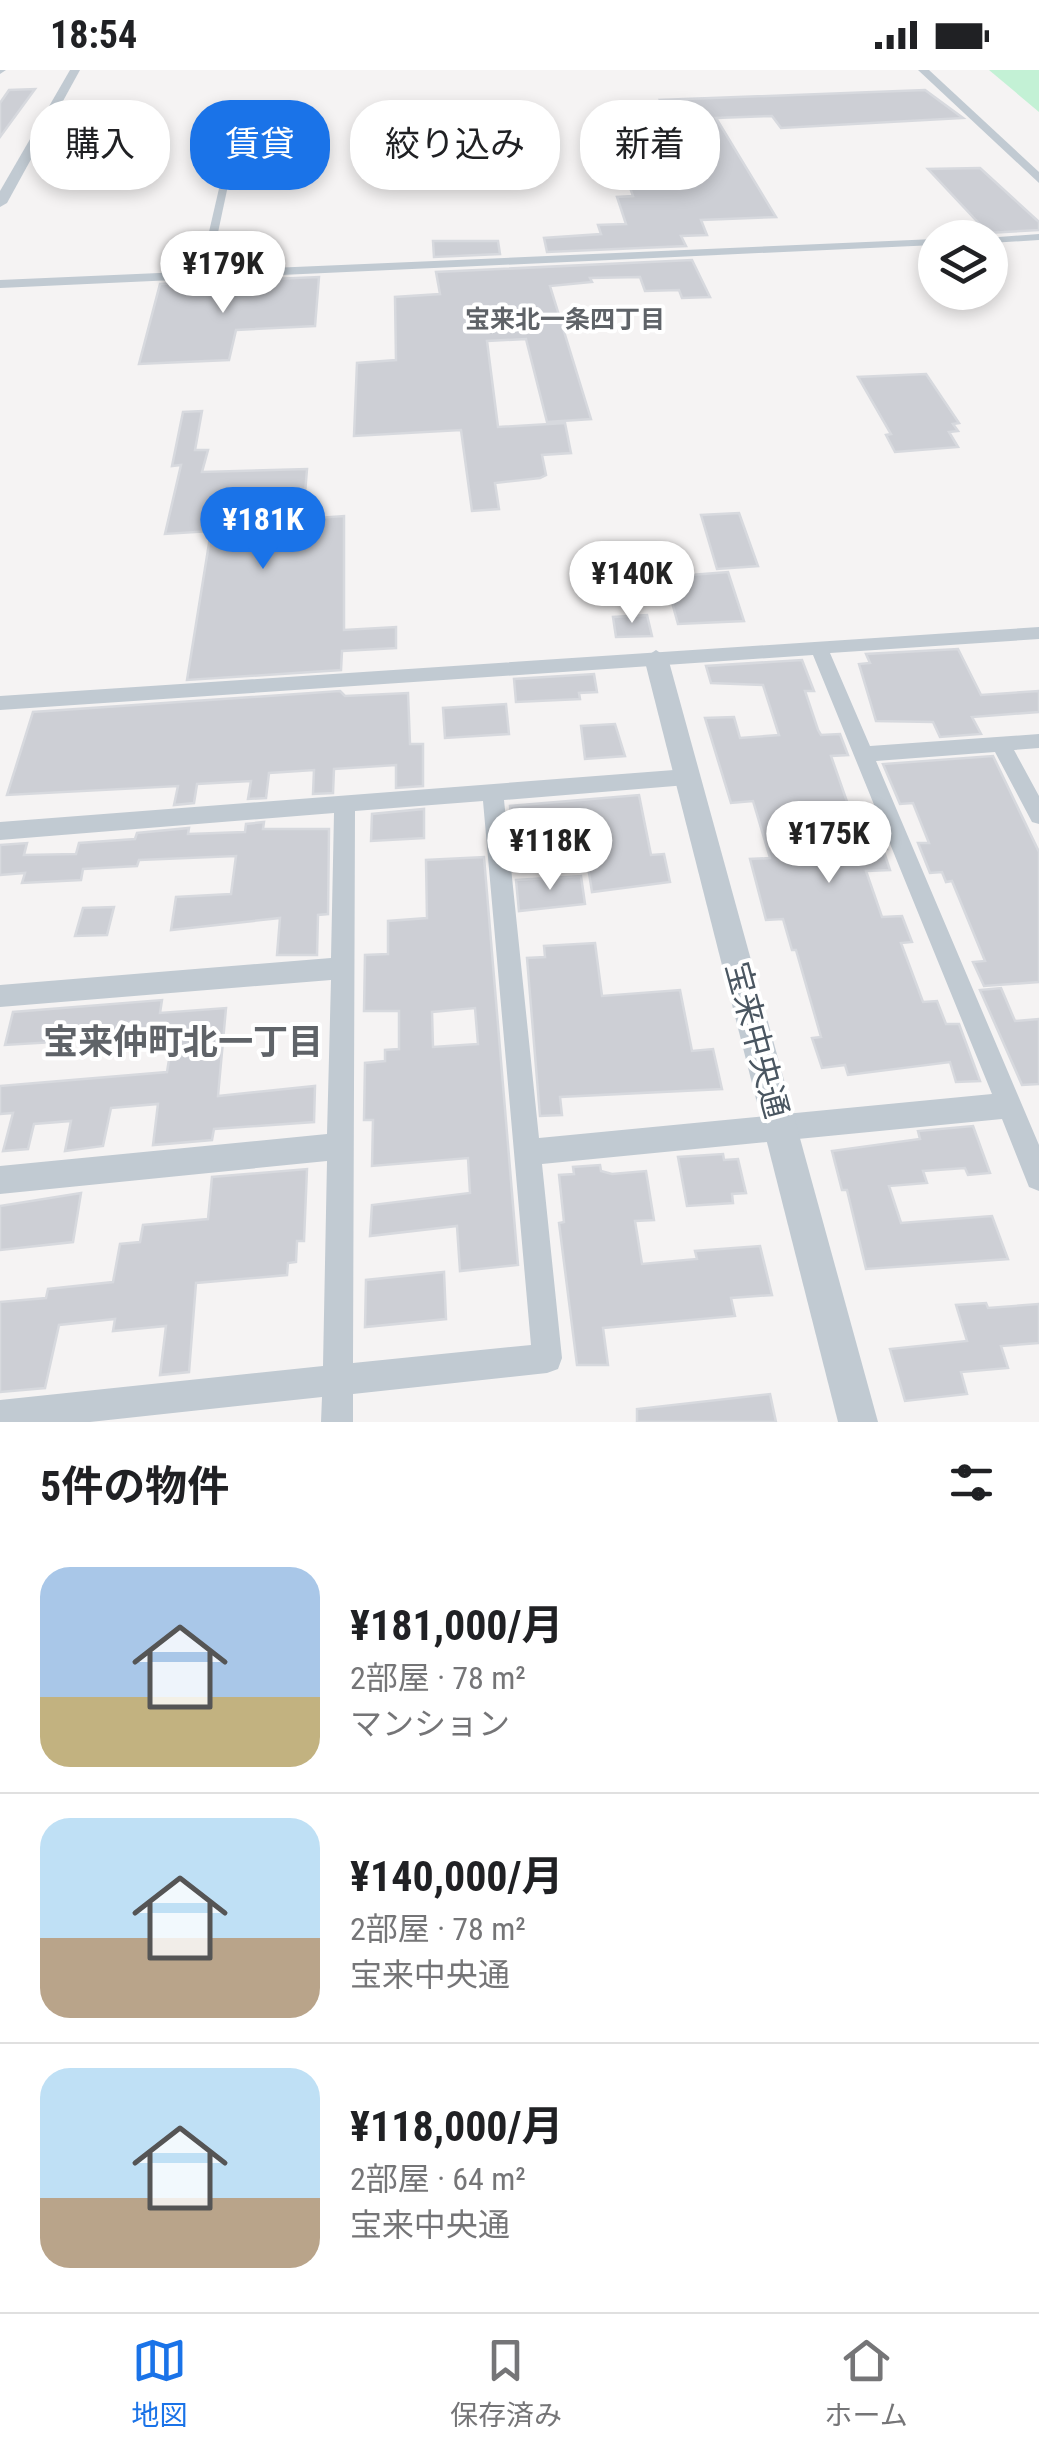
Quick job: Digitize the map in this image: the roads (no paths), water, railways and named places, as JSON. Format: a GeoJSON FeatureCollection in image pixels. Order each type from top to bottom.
{"type":"FeatureCollection","features":[{"type":"Feature","properties":{"kind":"street"},"geometry":{"type":"LineString","coordinates":[[0,203],[75,70]]}},
{"type":"Feature","properties":{"kind":"street"},"geometry":{"type":"LineString","coordinates":[[923,70],[1039,179]]}},
{"type":"Feature","properties":{"kind":"street"},"geometry":{"type":"LineString","coordinates":[[204,274],[223,190]]}},
{"type":"Feature","properties":{"kind":"street"},"geometry":{"type":"LineString","coordinates":[[1008,239],[1039,238]]}},
{"type":"Feature","properties":{"kind":"street"},"geometry":{"type":"LineString","coordinates":[[0,284],[918,243]]}},
{"type":"Feature","properties":{"kind":"street"},"geometry":{"type":"LineString","coordinates":[[2,709],[1039,632]]}},
{"type":"Feature","properties":{"kind":"street"},"geometry":{"type":"LineString","coordinates":[[818,648],[1039,1176]]}},
{"type":"Feature","properties":{"kind":"street","name":"宝来中央通"},"geometry":{"type":"LineString","coordinates":[[656,658],[858,1422]]}},
{"type":"Feature","properties":{"kind":"street"},"geometry":{"type":"LineString","coordinates":[[863,754],[1039,741]]}},
{"type":"Feature","properties":{"kind":"street"},"geometry":{"type":"LineString","coordinates":[[1000,744],[1039,816]]}},
{"type":"Feature","properties":{"kind":"street"},"geometry":{"type":"LineString","coordinates":[[0,831],[687,777]]}},
{"type":"Feature","properties":{"kind":"street"},"geometry":{"type":"LineString","coordinates":[[0,1416],[126,1412],[548,1358],[493,792]]}},
{"type":"Feature","properties":{"kind":"street"},"geometry":{"type":"LineString","coordinates":[[337,1422],[345,805]]}},
{"type":"Feature","properties":{"kind":"street"},"geometry":{"type":"LineString","coordinates":[[0,996],[342,968]]}},
{"type":"Feature","properties":{"kind":"street"},"geometry":{"type":"LineString","coordinates":[[529,1152],[1010,1105]]}},
{"type":"Feature","properties":{"kind":"street"},"geometry":{"type":"LineString","coordinates":[[0,1180],[339,1146]]}},
{"type":"Feature","properties":{"kind":"district","name":"宝来北一条四丁目"},"geometry":{"type":"Point","coordinates":[565,319]}},
{"type":"Feature","properties":{"kind":"district","name":"宝来仲町北一丁目"},"geometry":{"type":"Point","coordinates":[183,1042]}}]}
